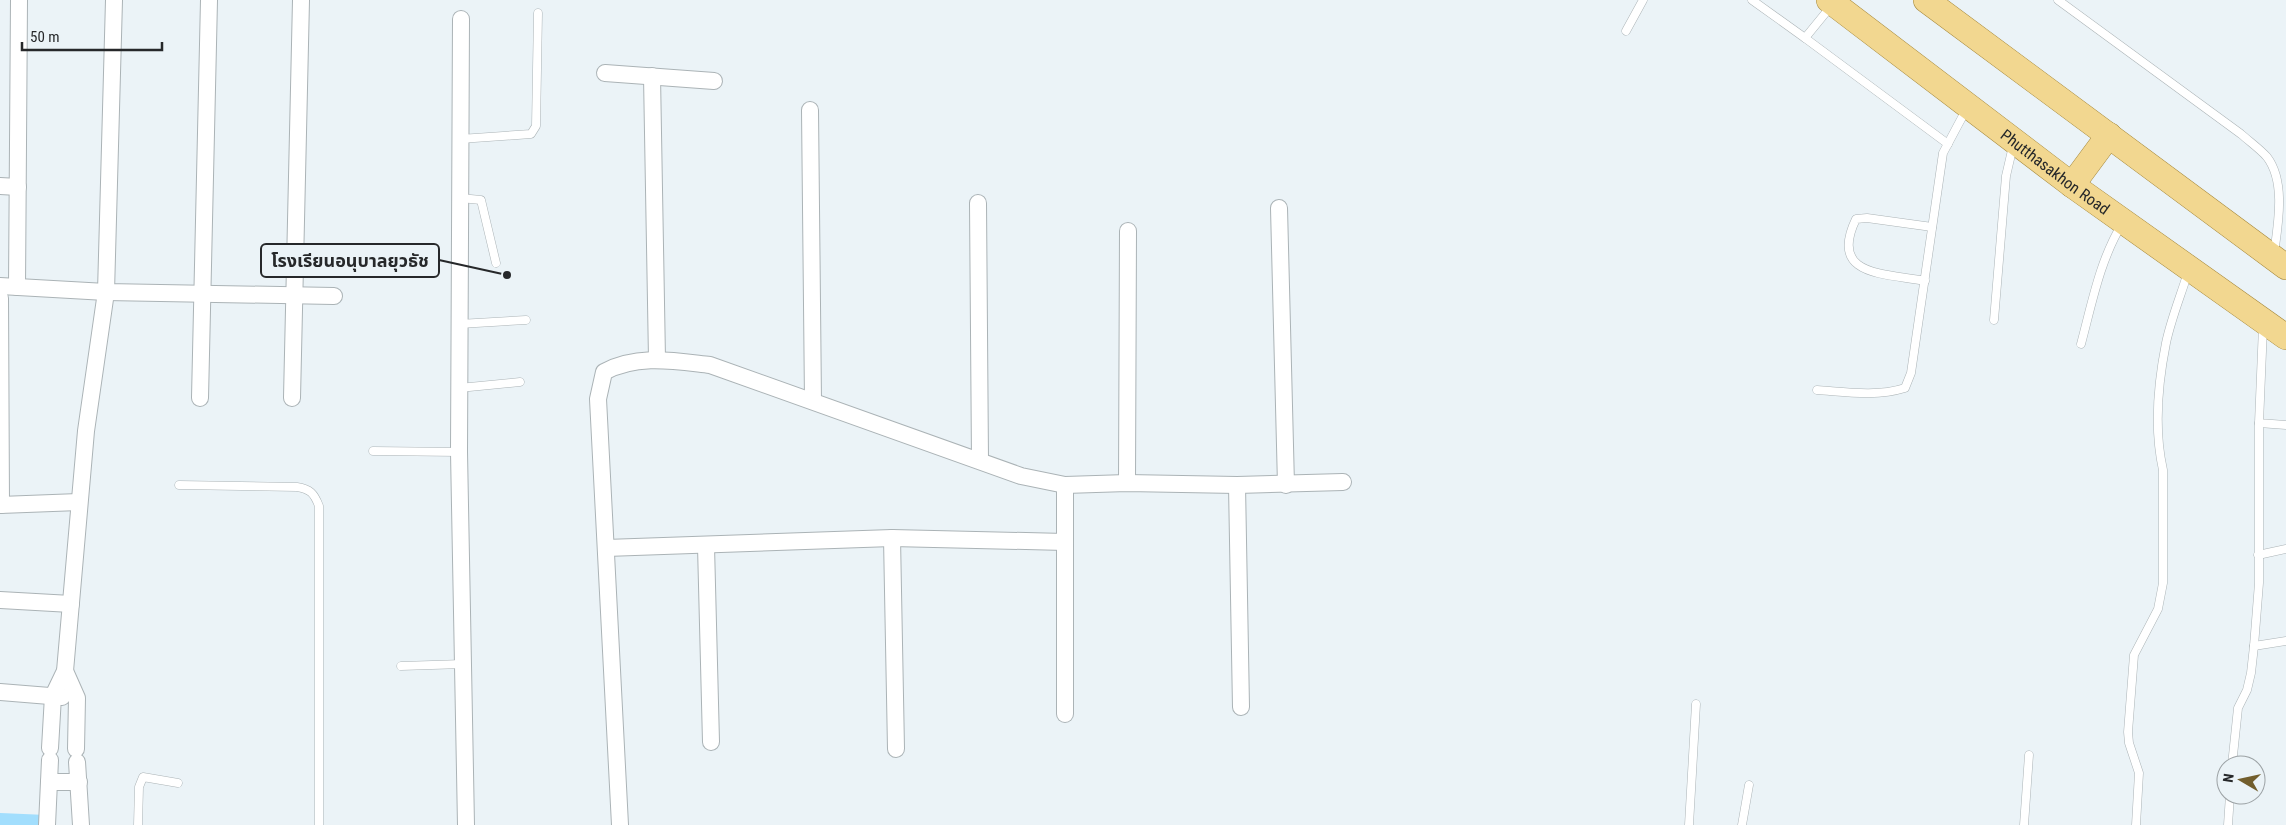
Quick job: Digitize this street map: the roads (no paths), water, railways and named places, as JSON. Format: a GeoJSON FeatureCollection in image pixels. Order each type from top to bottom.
{"type":"FeatureCollection","features":[{"type":"Feature","properties":{"kind":"main road"},"geometry":{"type":"LineString","coordinates":[[1926,0],[2110,134],[2280,262]]}},
{"type":"Feature","properties":{"kind":"main road","name":"Phutthasakhon Road"},"geometry":{"type":"LineString","coordinates":[[1831,2],[2072,184],[2286,337]]}},
{"type":"Feature","properties":{"kind":"main road"},"geometry":{"type":"LineString","coordinates":[[2072,184],[2110,134]]}},
{"type":"Feature","properties":{"kind":"street"},"geometry":{"type":"LineString","coordinates":[[17,287],[20,0]]}},
{"type":"Feature","properties":{"kind":"street"},"geometry":{"type":"LineString","coordinates":[[48,817],[53,696],[65,671],[86,431],[106,292],[114,0]]}},
{"type":"Feature","properties":{"kind":"street"},"geometry":{"type":"LineString","coordinates":[[200,398],[204,294],[209,0]]}},
{"type":"Feature","properties":{"kind":"street"},"geometry":{"type":"LineString","coordinates":[[292,398],[301,0]]}},
{"type":"Feature","properties":{"kind":"street"},"geometry":{"type":"LineString","coordinates":[[461,19],[459,452],[466,825]]}},
{"type":"Feature","properties":{"kind":"street"},"geometry":{"type":"LineString","coordinates":[[605,72],[714,81]]}},
{"type":"Feature","properties":{"kind":"street"},"geometry":{"type":"LineString","coordinates":[[652,76],[658,359]]}},
{"type":"Feature","properties":{"kind":"street"},"geometry":{"type":"LineString","coordinates":[[810,110],[813,401]]}},
{"type":"Feature","properties":{"kind":"street"},"geometry":{"type":"LineString","coordinates":[[0,186],[18,187]]}},
{"type":"Feature","properties":{"kind":"street"},"geometry":{"type":"LineString","coordinates":[[978,203],[980,460]]}},
{"type":"Feature","properties":{"kind":"street"},"geometry":{"type":"LineString","coordinates":[[1279,208],[1286,485]]}},
{"type":"Feature","properties":{"kind":"street"},"geometry":{"type":"LineString","coordinates":[[1127,483],[1128,231]]}},
{"type":"Feature","properties":{"kind":"street"},"geometry":{"type":"LineString","coordinates":[[0,286],[106,292],[334,296]]}},
{"type":"Feature","properties":{"kind":"street"},"geometry":{"type":"LineString","coordinates":[[0,298],[1,505],[79,502]]}},
{"type":"Feature","properties":{"kind":"street"},"geometry":{"type":"LineString","coordinates":[[620,820],[598,399],[604,372],[620,364],[658,359],[710,365],[1021,476],[1065,485],[1127,483],[1286,485],[1343,482]]}},
{"type":"Feature","properties":{"kind":"street"},"geometry":{"type":"LineString","coordinates":[[1065,485],[1065,714]]}},
{"type":"Feature","properties":{"kind":"street"},"geometry":{"type":"LineString","coordinates":[[1238,485],[1241,707]]}},
{"type":"Feature","properties":{"kind":"street"},"geometry":{"type":"LineString","coordinates":[[606,548],[892,538],[1065,542]]}},
{"type":"Feature","properties":{"kind":"street"},"geometry":{"type":"LineString","coordinates":[[892,538],[896,748]]}},
{"type":"Feature","properties":{"kind":"street"},"geometry":{"type":"LineString","coordinates":[[706,546],[712,742]]}},
{"type":"Feature","properties":{"kind":"street"},"geometry":{"type":"LineString","coordinates":[[0,600],[71,604]]}},
{"type":"Feature","properties":{"kind":"street"},"geometry":{"type":"LineString","coordinates":[[65,671],[77,698],[76,756],[81,818]]}},
{"type":"Feature","properties":{"kind":"street"},"geometry":{"type":"LineString","coordinates":[[0,692],[77,698]]}},
{"type":"Feature","properties":{"kind":"street"},"geometry":{"type":"LineString","coordinates":[[49,782],[79,782]]}},
{"type":"Feature","properties":{"kind":"lane"},"geometry":{"type":"LineString","coordinates":[[1626,31],[1643,0]]}},
{"type":"Feature","properties":{"kind":"lane"},"geometry":{"type":"LineString","coordinates":[[1752,0],[1948,144]]}},
{"type":"Feature","properties":{"kind":"lane"},"geometry":{"type":"LineString","coordinates":[[2058,0],[2241,134],[2268,158],[2279,175],[2282,195],[2280,262]]}},
{"type":"Feature","properties":{"kind":"lane"},"geometry":{"type":"LineString","coordinates":[[1805,38],[1831,2]]}},
{"type":"Feature","properties":{"kind":"lane"},"geometry":{"type":"LineString","coordinates":[[460,139],[531,134],[536,126],[538,13]]}},
{"type":"Feature","properties":{"kind":"lane"},"geometry":{"type":"LineString","coordinates":[[1817,390],[1869,394],[1891,392],[1905,388],[1912,373],[1943,153],[1968,107]]}},
{"type":"Feature","properties":{"kind":"lane"},"geometry":{"type":"LineString","coordinates":[[1994,320],[2006,176],[2014,141]]}},
{"type":"Feature","properties":{"kind":"lane"},"geometry":{"type":"LineString","coordinates":[[460,198],[481,200],[484,206],[496,263]]}},
{"type":"Feature","properties":{"kind":"lane"},"geometry":{"type":"LineString","coordinates":[[1924,281],[1867,270],[1855,265],[1849,256],[1851,230],[1856,219],[1866,218],[1932,227]]}},
{"type":"Feature","properties":{"kind":"lane"},"geometry":{"type":"LineString","coordinates":[[2081,344],[2104,260],[2111,242],[2124,222]]}},
{"type":"Feature","properties":{"kind":"lane"},"geometry":{"type":"LineString","coordinates":[[2136,825],[2139,773],[2129,743],[2128,732],[2134,655],[2161,599],[2163,584],[2163,470],[2158,424],[2161,382],[2166,342],[2190,268]]}},
{"type":"Feature","properties":{"kind":"lane"},"geometry":{"type":"LineString","coordinates":[[459,324],[526,320]]}},
{"type":"Feature","properties":{"kind":"lane"},"geometry":{"type":"LineString","coordinates":[[2233,755],[2238,708],[2249,682],[2259,583],[2263,321]]}},
{"type":"Feature","properties":{"kind":"lane"},"geometry":{"type":"LineString","coordinates":[[459,388],[520,382]]}},
{"type":"Feature","properties":{"kind":"lane"},"geometry":{"type":"LineString","coordinates":[[2260,423],[2286,424]]}},
{"type":"Feature","properties":{"kind":"lane"},"geometry":{"type":"LineString","coordinates":[[373,451],[459,452]]}},
{"type":"Feature","properties":{"kind":"lane"},"geometry":{"type":"LineString","coordinates":[[179,485],[306,488],[315,494],[319,506],[319,825]]}},
{"type":"Feature","properties":{"kind":"lane"},"geometry":{"type":"LineString","coordinates":[[2258,556],[2286,549]]}},
{"type":"Feature","properties":{"kind":"lane"},"geometry":{"type":"LineString","coordinates":[[2254,646],[2286,641]]}},
{"type":"Feature","properties":{"kind":"lane"},"geometry":{"type":"LineString","coordinates":[[400,666],[463,664]]}},
{"type":"Feature","properties":{"kind":"lane"},"geometry":{"type":"LineString","coordinates":[[1689,825],[1696,704]]}},
{"type":"Feature","properties":{"kind":"lane"},"geometry":{"type":"LineString","coordinates":[[2024,825],[2029,755]]}},
{"type":"Feature","properties":{"kind":"lane"},"geometry":{"type":"LineString","coordinates":[[138,825],[137,813],[140,781],[143,777],[178,783]]}},
{"type":"Feature","properties":{"kind":"lane"},"geometry":{"type":"LineString","coordinates":[[1742,825],[1748,785]]}},
{"type":"Feature","properties":{"kind":"lane"},"geometry":{"type":"LineString","coordinates":[[2228,825],[2229,805]]}},
{"type":"Feature","properties":{"kind":"waterway"},"geometry":{"type":"LineString","coordinates":[[0,823],[46,825]]}},
{"type":"Feature","properties":{"kind":"place","name":"โรงเรียนอนุบาลยุวธัช"},"geometry":{"type":"Point","coordinates":[507,275]}}]}
